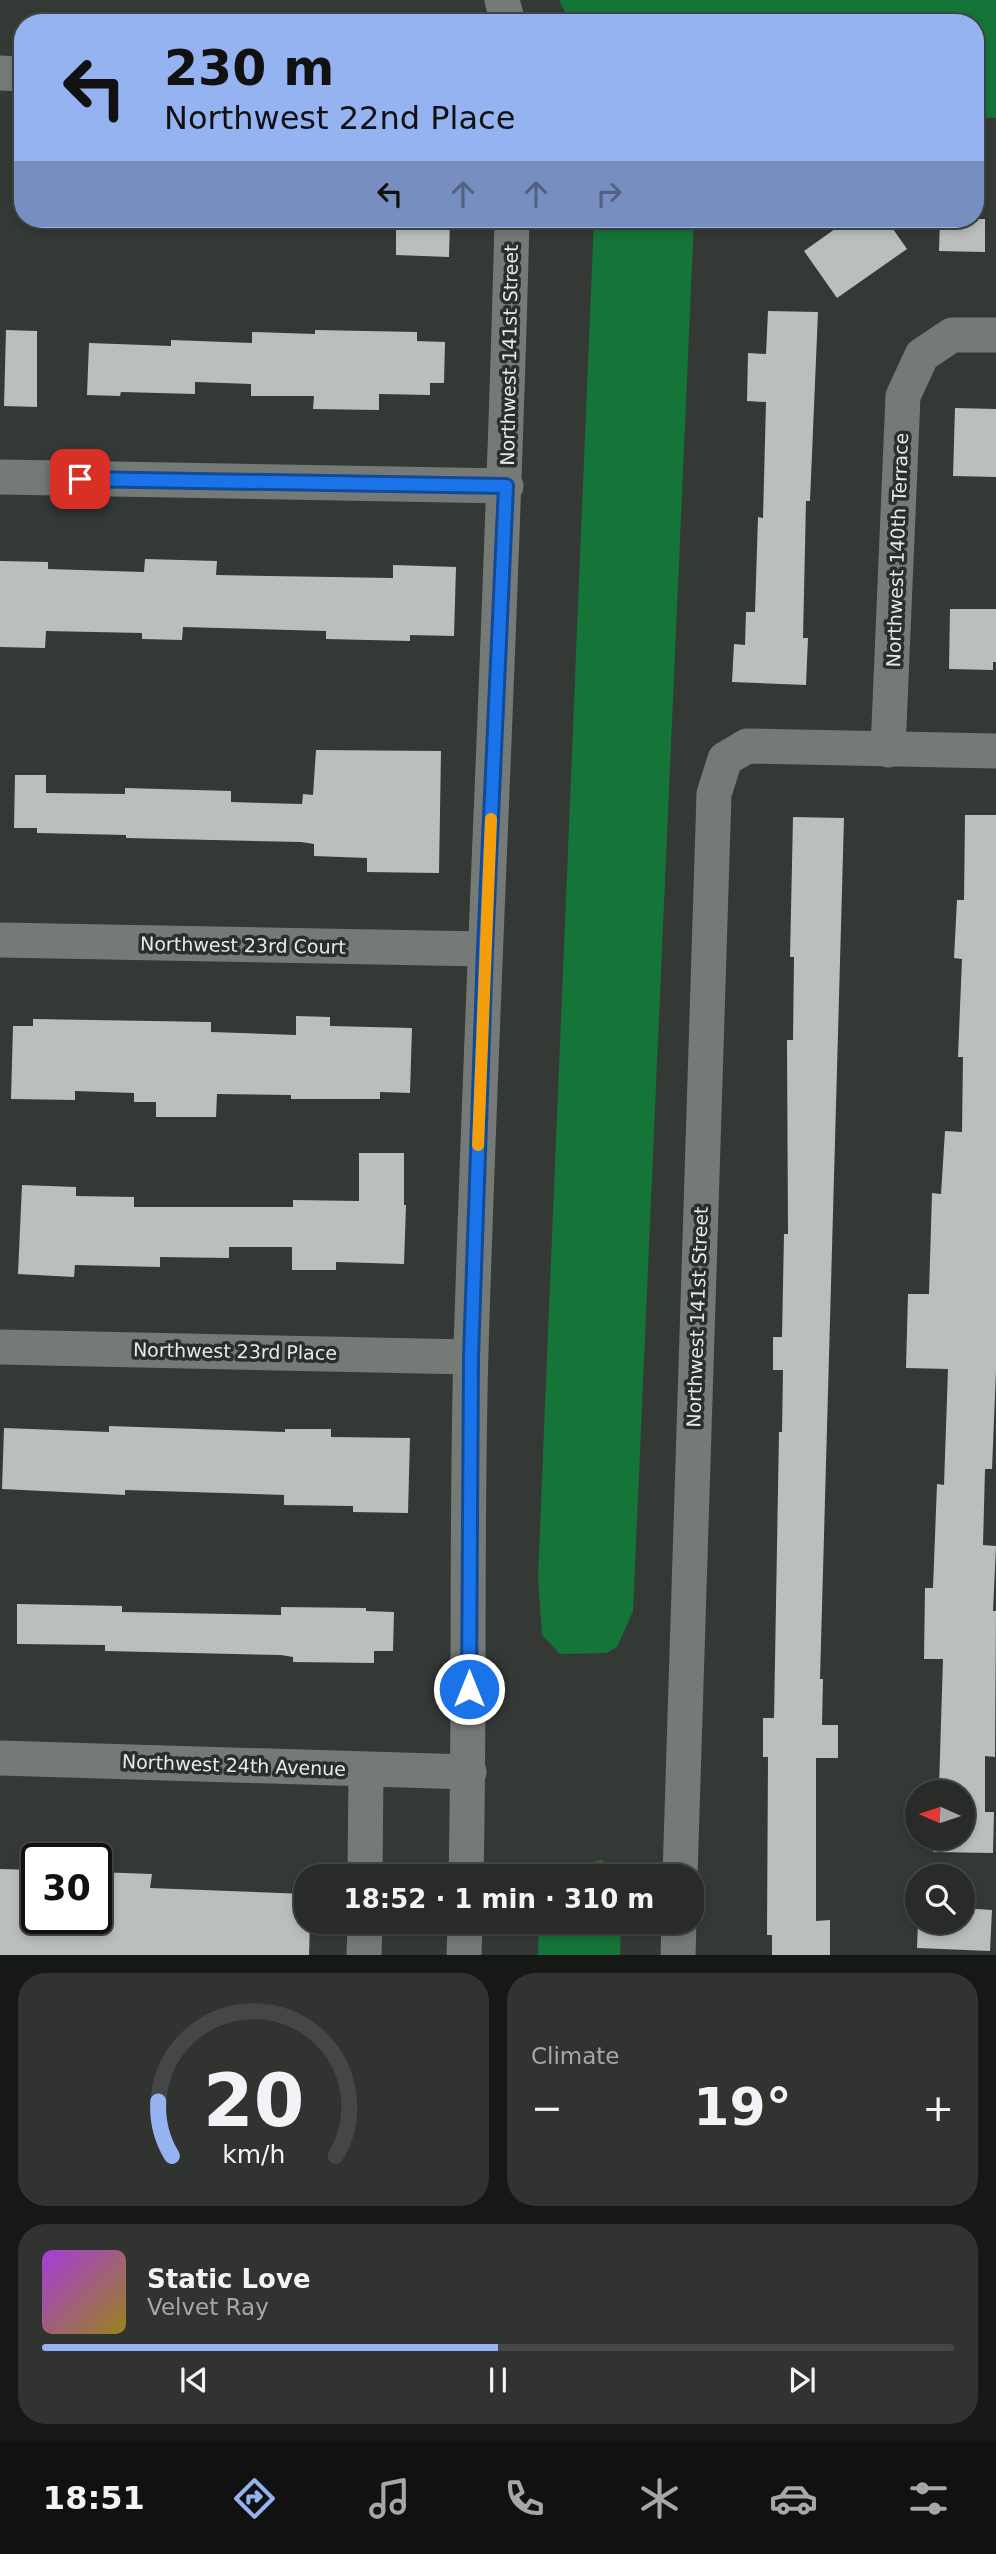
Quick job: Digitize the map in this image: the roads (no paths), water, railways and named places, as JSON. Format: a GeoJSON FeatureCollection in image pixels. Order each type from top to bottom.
{"type":"FeatureCollection","features":[{"type":"Feature","properties":{"kind":"street","name":"Northwest 141st Street"},"geometry":{"type":"LineString","coordinates":[[466,1864],[471,1356],[485,949],[506,486],[512,228]]}},
{"type":"Feature","properties":{"kind":"street","name":"Northwest 140th Terrace"},"geometry":{"type":"LineString","coordinates":[[888,750],[903,396],[922,355],[952,335],[996,335]]}},
{"type":"Feature","properties":{"kind":"street"},"geometry":{"type":"LineString","coordinates":[[0,477],[506,486]]}},
{"type":"Feature","properties":{"kind":"street","name":"Northwest 141st Street"},"geometry":{"type":"LineString","coordinates":[[680,1864],[713,794],[725,759],[747,746],[888,750]]}},
{"type":"Feature","properties":{"kind":"street"},"geometry":{"type":"LineString","coordinates":[[888,750],[996,751]]}},
{"type":"Feature","properties":{"kind":"street","name":"Northwest 23rd Court"},"geometry":{"type":"LineString","coordinates":[[0,940],[485,949]]}},
{"type":"Feature","properties":{"kind":"street","name":"Northwest 23rd Place"},"geometry":{"type":"LineString","coordinates":[[0,1347],[471,1356]]}},
{"type":"Feature","properties":{"kind":"street","name":"Northwest 24th Avenue"},"geometry":{"type":"LineString","coordinates":[[0,1758],[469,1772]]}},
{"type":"Feature","properties":{"kind":"street"},"geometry":{"type":"LineString","coordinates":[[365,1864],[366,1769]]}},
{"type":"Feature","properties":{"kind":"street"},"geometry":{"type":"LineString","coordinates":[[365,1934],[365,1955]]}},
{"type":"Feature","properties":{"kind":"street"},"geometry":{"type":"LineString","coordinates":[[464,1955],[465,1934]]}},
{"type":"Feature","properties":{"kind":"street"},"geometry":{"type":"LineString","coordinates":[[678,1955],[679,1934]]}}]}
